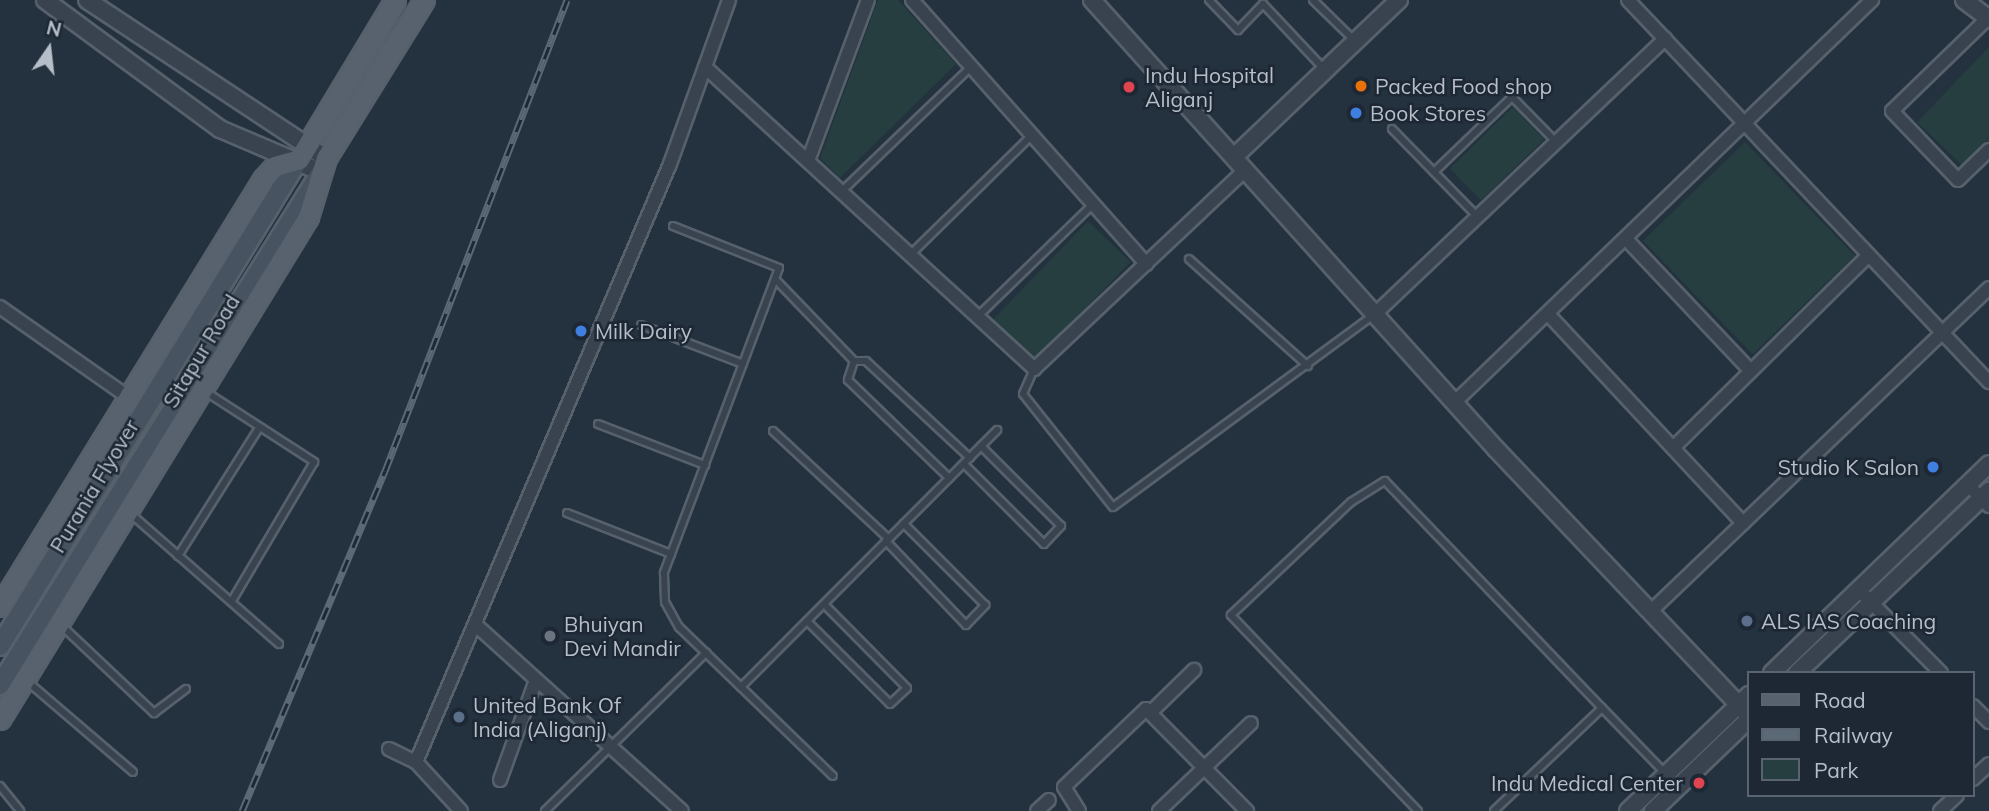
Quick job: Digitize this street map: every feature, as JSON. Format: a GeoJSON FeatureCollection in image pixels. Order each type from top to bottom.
{"type":"FeatureCollection","features":[{"type":"Feature","properties":{"kind":"main road"},"geometry":{"type":"LineString","coordinates":[[303,153],[395,0]]}},
{"type":"Feature","properties":{"kind":"main road","name":"Sitapur Road"},"geometry":{"type":"LineString","coordinates":[[0,719],[205,391],[308,217],[324,165],[424,0]]}},
{"type":"Feature","properties":{"kind":"main road","name":"Sitapur Road"},"geometry":{"type":"LineString","coordinates":[[0,607],[263,179],[275,166],[303,153]]}},
{"type":"Feature","properties":{"kind":"main road","name":"Purania Flyover"},"geometry":{"type":"LineString","coordinates":[[0,685],[303,153]]}},
{"type":"Feature","properties":{"kind":"main road","name":"Purania Flyover"},"geometry":{"type":"LineString","coordinates":[[0,646],[324,165]]}},
{"type":"Feature","properties":{"kind":"street"},"geometry":{"type":"LineString","coordinates":[[45,0],[220,129],[259,150],[303,153]]}},
{"type":"Feature","properties":{"kind":"street"},"geometry":{"type":"LineString","coordinates":[[87,0],[303,153],[324,165]]}},
{"type":"Feature","properties":{"kind":"street"},"geometry":{"type":"LineString","coordinates":[[416,762],[477,626],[705,67],[729,0]]}},
{"type":"Feature","properties":{"kind":"street"},"geometry":{"type":"LineString","coordinates":[[808,161],[868,0]]}},
{"type":"Feature","properties":{"kind":"street"},"geometry":{"type":"LineString","coordinates":[[912,0],[1146,264]]}},
{"type":"Feature","properties":{"kind":"street"},"geometry":{"type":"LineString","coordinates":[[1092,0],[1454,402],[1650,612],[1747,708]]}},
{"type":"Feature","properties":{"kind":"street"},"geometry":{"type":"LineString","coordinates":[[1234,157],[1399,0]]}},
{"type":"Feature","properties":{"kind":"street"},"geometry":{"type":"LineString","coordinates":[[1628,0],[1989,382]]}},
{"type":"Feature","properties":{"kind":"street"},"geometry":{"type":"LineString","coordinates":[[1454,402],[1747,126],[1872,0]]}},
{"type":"Feature","properties":{"kind":"street"},"geometry":{"type":"LineString","coordinates":[[1964,0],[1988,14],[1892,111],[1958,180],[1989,150]]}},
{"type":"Feature","properties":{"kind":"street"},"geometry":{"type":"LineString","coordinates":[[1375,314],[1665,39]]}},
{"type":"Feature","properties":{"kind":"street"},"geometry":{"type":"LineString","coordinates":[[705,67],[1034,369],[1245,170]]}},
{"type":"Feature","properties":{"kind":"street"},"geometry":{"type":"LineString","coordinates":[[1627,240],[1751,371]]}},
{"type":"Feature","properties":{"kind":"street"},"geometry":{"type":"LineString","coordinates":[[1672,448],[1870,255]]}},
{"type":"Feature","properties":{"kind":"street"},"geometry":{"type":"LineString","coordinates":[[1650,612],[1989,288]]}},
{"type":"Feature","properties":{"kind":"street"},"geometry":{"type":"LineString","coordinates":[[0,307],[128,397]]}},
{"type":"Feature","properties":{"kind":"street"},"geometry":{"type":"LineString","coordinates":[[1548,314],[1743,523]]}},
{"type":"Feature","properties":{"kind":"street"},"geometry":{"type":"LineString","coordinates":[[1774,671],[1989,464]]}},
{"type":"Feature","properties":{"kind":"street"},"geometry":{"type":"LineString","coordinates":[[1799,671],[1871,601],[1986,498],[1968,485]]}},
{"type":"Feature","properties":{"kind":"street"},"geometry":{"type":"LineString","coordinates":[[1858,589],[1939,671]]}},
{"type":"Feature","properties":{"kind":"street"},"geometry":{"type":"LineString","coordinates":[[477,626],[535,683],[614,748],[681,811]]}},
{"type":"Feature","properties":{"kind":"street"},"geometry":{"type":"LineString","coordinates":[[1079,811],[1065,787],[1137,714],[1152,711],[1194,670]]}},
{"type":"Feature","properties":{"kind":"street"},"geometry":{"type":"LineString","coordinates":[[500,780],[535,683]]}},
{"type":"Feature","properties":{"kind":"street"},"geometry":{"type":"LineString","coordinates":[[1628,811],[1747,708]]}},
{"type":"Feature","properties":{"kind":"street"},"geometry":{"type":"LineString","coordinates":[[1653,811],[1747,708]]}},
{"type":"Feature","properties":{"kind":"street"},"geometry":{"type":"LineString","coordinates":[[1975,708],[1989,722]]}},
{"type":"Feature","properties":{"kind":"street"},"geometry":{"type":"LineString","coordinates":[[1152,711],[1247,811]]}},
{"type":"Feature","properties":{"kind":"street"},"geometry":{"type":"LineString","coordinates":[[1159,811],[1251,723]]}},
{"type":"Feature","properties":{"kind":"street"},"geometry":{"type":"LineString","coordinates":[[389,749],[416,762],[461,811]]}},
{"type":"Feature","properties":{"kind":"street"},"geometry":{"type":"LineString","coordinates":[[1975,777],[1989,764]]}},
{"type":"Feature","properties":{"kind":"street"},"geometry":{"type":"LineString","coordinates":[[1940,811],[1954,797]]}},
{"type":"Feature","properties":{"kind":"street"},"geometry":{"type":"LineString","coordinates":[[1038,811],[1049,800]]}},
{"type":"Feature","properties":{"kind":"lane"},"geometry":{"type":"LineString","coordinates":[[1209,0],[1238,30],[1263,4],[1325,70]]}},
{"type":"Feature","properties":{"kind":"lane"},"geometry":{"type":"LineString","coordinates":[[1314,0],[1355,41]]}},
{"type":"Feature","properties":{"kind":"lane"},"geometry":{"type":"LineString","coordinates":[[841,192],[971,66]]}},
{"type":"Feature","properties":{"kind":"lane"},"geometry":{"type":"LineString","coordinates":[[1434,172],[1512,97],[1556,142]]}},
{"type":"Feature","properties":{"kind":"lane"},"geometry":{"type":"LineString","coordinates":[[1392,129],[1478,217]]}},
{"type":"Feature","properties":{"kind":"lane"},"geometry":{"type":"LineString","coordinates":[[910,255],[1032,135]]}},
{"type":"Feature","properties":{"kind":"lane"},"geometry":{"type":"LineString","coordinates":[[977,317],[1093,204]]}},
{"type":"Feature","properties":{"kind":"lane"},"geometry":{"type":"LineString","coordinates":[[673,226],[779,268],[671,554],[665,602],[706,653],[833,776]]}},
{"type":"Feature","properties":{"kind":"lane"},"geometry":{"type":"LineString","coordinates":[[1189,259],[1308,366]]}},
{"type":"Feature","properties":{"kind":"lane"},"geometry":{"type":"LineString","coordinates":[[775,279],[854,361],[866,361],[970,457]]}},
{"type":"Feature","properties":{"kind":"lane"},"geometry":{"type":"LineString","coordinates":[[1034,369],[1023,394],[1113,507],[1308,366],[1375,314]]}},
{"type":"Feature","properties":{"kind":"lane"},"geometry":{"type":"LineString","coordinates":[[641,325],[743,364]]}},
{"type":"Feature","properties":{"kind":"lane"},"geometry":{"type":"LineString","coordinates":[[854,361],[848,380],[949,478]]}},
{"type":"Feature","properties":{"kind":"lane"},"geometry":{"type":"LineString","coordinates":[[205,391],[314,462],[233,599]]}},
{"type":"Feature","properties":{"kind":"lane"},"geometry":{"type":"LineString","coordinates":[[598,424],[705,465]]}},
{"type":"Feature","properties":{"kind":"lane"},"geometry":{"type":"LineString","coordinates":[[178,556],[259,428]]}},
{"type":"Feature","properties":{"kind":"lane"},"geometry":{"type":"LineString","coordinates":[[741,687],[998,430]]}},
{"type":"Feature","properties":{"kind":"lane"},"geometry":{"type":"LineString","coordinates":[[773,431],[888,540],[967,625],[985,606],[904,524]]}},
{"type":"Feature","properties":{"kind":"lane"},"geometry":{"type":"LineString","coordinates":[[964,464],[1044,544],[1061,526],[981,446]]}},
{"type":"Feature","properties":{"kind":"lane"},"geometry":{"type":"LineString","coordinates":[[1418,811],[1231,615],[1350,502],[1385,481],[1667,776]]}},
{"type":"Feature","properties":{"kind":"lane"},"geometry":{"type":"LineString","coordinates":[[129,513],[233,599],[279,644]]}},
{"type":"Feature","properties":{"kind":"lane"},"geometry":{"type":"LineString","coordinates":[[568,513],[671,554]]}},
{"type":"Feature","properties":{"kind":"lane"},"geometry":{"type":"LineString","coordinates":[[807,621],[890,704],[907,688],[824,604]]}},
{"type":"Feature","properties":{"kind":"lane"},"geometry":{"type":"LineString","coordinates":[[61,625],[153,713],[186,688]]}},
{"type":"Feature","properties":{"kind":"lane"},"geometry":{"type":"LineString","coordinates":[[545,811],[614,748],[706,653]]}},
{"type":"Feature","properties":{"kind":"lane"},"geometry":{"type":"LineString","coordinates":[[25,680],[133,772]]}},
{"type":"Feature","properties":{"kind":"lane"},"geometry":{"type":"LineString","coordinates":[[1494,811],[1602,708]]}},
{"type":"Feature","properties":{"kind":"lane"},"geometry":{"type":"LineString","coordinates":[[0,786],[20,811]]}},
{"type":"Feature","properties":{"kind":"green space"},"geometry":{"type":"Polygon","coordinates":[[[878,0],[898,0],[956,64],[840,178],[820,158],[878,0]]]}},
{"type":"Feature","properties":{"kind":"green space"},"geometry":{"type":"Polygon","coordinates":[[[1989,47],[1989,143],[1965,168],[1917,122],[1989,47]]]}},
{"type":"Feature","properties":{"kind":"green space"},"geometry":{"type":"Polygon","coordinates":[[[1513,107],[1544,139],[1481,201],[1450,168],[1513,107]]]}},
{"type":"Feature","properties":{"kind":"green space"},"geometry":{"type":"Polygon","coordinates":[[[1745,142],[1855,256],[1753,354],[1643,241],[1745,142]]]}},
{"type":"Feature","properties":{"kind":"green space"},"geometry":{"type":"Polygon","coordinates":[[[1088,221],[1130,262],[1035,361],[993,320],[1088,221]]]}},
{"type":"Feature","properties":{"kind":"railway"},"geometry":{"type":"LineString","coordinates":[[242,811],[385,471],[567,0]]}},
{"type":"Feature","properties":{"kind":"place","name":"Packed Food shop"},"geometry":{"type":"Point","coordinates":[1361,86]}},
{"type":"Feature","properties":{"kind":"place","name":"Indu Hospital Aliganj"},"geometry":{"type":"Point","coordinates":[1129,87]}},
{"type":"Feature","properties":{"kind":"place","name":"Book Stores"},"geometry":{"type":"Point","coordinates":[1356,113]}},
{"type":"Feature","properties":{"kind":"place","name":"Milk Dairy"},"geometry":{"type":"Point","coordinates":[581,331]}},
{"type":"Feature","properties":{"kind":"place","name":"Studio K Salon"},"geometry":{"type":"Point","coordinates":[1933,467]}},
{"type":"Feature","properties":{"kind":"place","name":"ALS IAS Coaching"},"geometry":{"type":"Point","coordinates":[1747,621]}},
{"type":"Feature","properties":{"kind":"place","name":"Bhuiyan Devi Mandir"},"geometry":{"type":"Point","coordinates":[550,636]}},
{"type":"Feature","properties":{"kind":"place","name":"United Bank Of India (Aliganj)"},"geometry":{"type":"Point","coordinates":[459,717]}},
{"type":"Feature","properties":{"kind":"place","name":"Indu Medical Center"},"geometry":{"type":"Point","coordinates":[1699,783]}}]}
